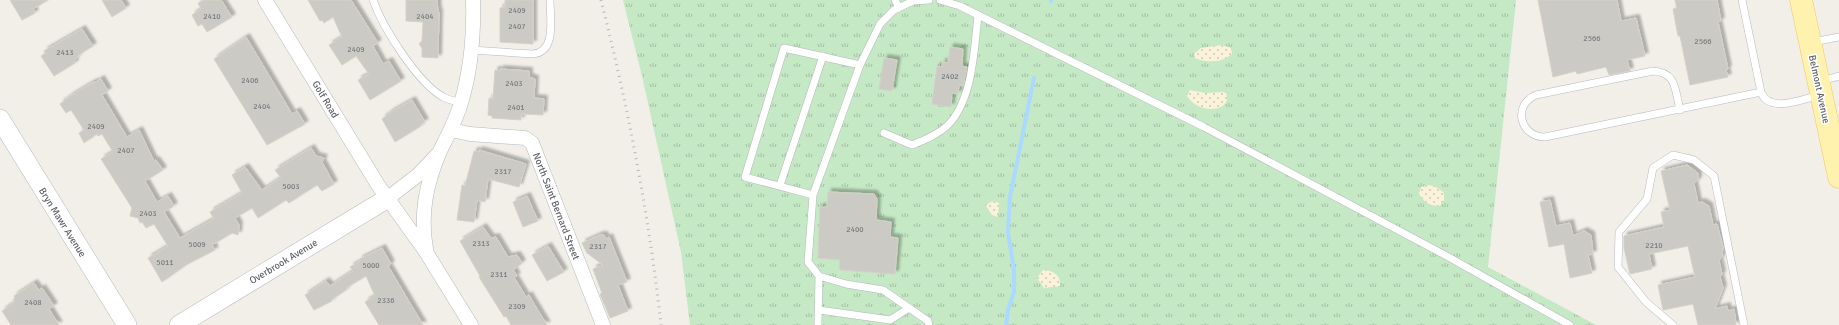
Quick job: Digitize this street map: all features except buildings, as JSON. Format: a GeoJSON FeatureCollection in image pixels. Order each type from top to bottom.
{"type":"FeatureCollection","features":[{"type":"Feature","properties":{"kind":"main road","name":"Belmont Avenue"},"geometry":{"type":"LineString","coordinates":[[1801,0],[1811,43],[1826,84],[1839,177]]}},
{"type":"Feature","properties":{"kind":"street","name":"Golf Road"},"geometry":{"type":"LineString","coordinates":[[266,0],[378,185],[426,252],[471,325]]}},
{"type":"Feature","properties":{"kind":"street"},"geometry":{"type":"LineString","coordinates":[[426,252],[423,211],[440,151],[451,130],[461,103],[468,74],[471,50],[473,0]]}},
{"type":"Feature","properties":{"kind":"street","name":"Bryn Mawr Avenue"},"geometry":{"type":"LineString","coordinates":[[0,119],[127,325]]}},
{"type":"Feature","properties":{"kind":"street","name":"North Saint Bernard Street"},"geometry":{"type":"LineString","coordinates":[[451,130],[470,134],[525,138],[532,142],[603,325]]}},
{"type":"Feature","properties":{"kind":"street"},"geometry":{"type":"LineString","coordinates":[[388,198],[418,175],[440,151]]}},
{"type":"Feature","properties":{"kind":"street","name":"Overbrook Avenue"},"geometry":{"type":"LineString","coordinates":[[179,325],[388,198]]}},
{"type":"Feature","properties":{"kind":"lane"},"geometry":{"type":"LineString","coordinates":[[373,0],[384,25],[412,68],[428,85],[443,97],[461,103]]}},
{"type":"Feature","properties":{"kind":"lane"},"geometry":{"type":"LineString","coordinates":[[471,50],[532,54],[541,53],[547,47],[550,40],[550,0]]}},
{"type":"Feature","properties":{"kind":"lane"},"geometry":{"type":"LineString","coordinates":[[895,0],[899,8]]}},
{"type":"Feature","properties":{"kind":"lane"},"geometry":{"type":"LineString","coordinates":[[929,0],[913,1],[894,10],[880,24],[860,65],[813,195],[808,262],[819,276],[846,284],[883,290],[928,321],[929,325]]}},
{"type":"Feature","properties":{"kind":"lane"},"geometry":{"type":"LineString","coordinates":[[940,0],[960,6],[1204,127],[1443,254],[1570,325]]}},
{"type":"Feature","properties":{"kind":"lane"},"geometry":{"type":"LineString","coordinates":[[1742,0],[1763,98],[1767,102],[1781,104],[1826,84]]}},
{"type":"Feature","properties":{"kind":"lane"},"geometry":{"type":"LineString","coordinates":[[884,133],[912,144],[937,133],[947,126],[956,115],[964,100],[971,69],[978,16]]}},
{"type":"Feature","properties":{"kind":"lane"},"geometry":{"type":"LineString","coordinates":[[1811,43],[1839,37]]}},
{"type":"Feature","properties":{"kind":"lane"},"geometry":{"type":"LineString","coordinates":[[813,195],[780,185],[745,177],[784,48],[860,65]]}},
{"type":"Feature","properties":{"kind":"lane"},"geometry":{"type":"LineString","coordinates":[[780,185],[822,56]]}},
{"type":"Feature","properties":{"kind":"lane"},"geometry":{"type":"LineString","coordinates":[[1680,110],[1671,77],[1666,73],[1653,71],[1536,95],[1526,101],[1523,106],[1522,118],[1526,130],[1531,135],[1545,137],[1680,110],[1761,92]]}},
{"type":"Feature","properties":{"kind":"lane"},"geometry":{"type":"LineString","coordinates":[[1673,325],[1646,302],[1618,267],[1620,232],[1647,198],[1653,168],[1673,155],[1694,160],[1714,176],[1744,325]]}},
{"type":"Feature","properties":{"kind":"lane"},"geometry":{"type":"LineString","coordinates":[[818,325],[819,276]]}},
{"type":"Feature","properties":{"kind":"lane"},"geometry":{"type":"LineString","coordinates":[[819,310],[890,320],[909,308]]}},
{"type":"Feature","properties":{"kind":"green space"},"geometry":{"type":"Polygon","coordinates":[[[623,0],[1516,0],[1488,267],[1596,325],[690,325],[681,252],[642,76],[623,0]]]}},
{"type":"Feature","properties":{"kind":"sand"},"geometry":{"type":"Polygon","coordinates":[[[1222,45],[1231,48],[1232,54],[1224,59],[1219,61],[1204,61],[1195,58],[1194,54],[1201,48],[1222,45]]]}},
{"type":"Feature","properties":{"kind":"sand"},"geometry":{"type":"Polygon","coordinates":[[[1190,90],[1205,93],[1223,92],[1226,93],[1227,99],[1225,104],[1220,107],[1207,109],[1192,102],[1187,96],[1190,90]]]}},
{"type":"Feature","properties":{"kind":"sand"},"geometry":{"type":"Polygon","coordinates":[[[1429,185],[1438,188],[1444,193],[1444,200],[1440,206],[1428,203],[1423,200],[1419,194],[1421,187],[1429,185]]]}},
{"type":"Feature","properties":{"kind":"sand"},"geometry":{"type":"Polygon","coordinates":[[[993,201],[999,203],[998,217],[992,215],[986,206],[993,201]]]}},
{"type":"Feature","properties":{"kind":"sand"},"geometry":{"type":"Polygon","coordinates":[[[1043,270],[1056,274],[1060,282],[1060,286],[1044,288],[1037,278],[1043,270]]]}},
{"type":"Feature","properties":{"kind":"waterway"},"geometry":{"type":"LineString","coordinates":[[1006,325],[1008,310],[1014,292],[1014,270],[1008,232],[1010,197],[1034,78]]}},
{"type":"Feature","properties":{"kind":"railway"},"geometry":{"type":"LineString","coordinates":[[601,0],[637,161],[661,325]]}}]}
